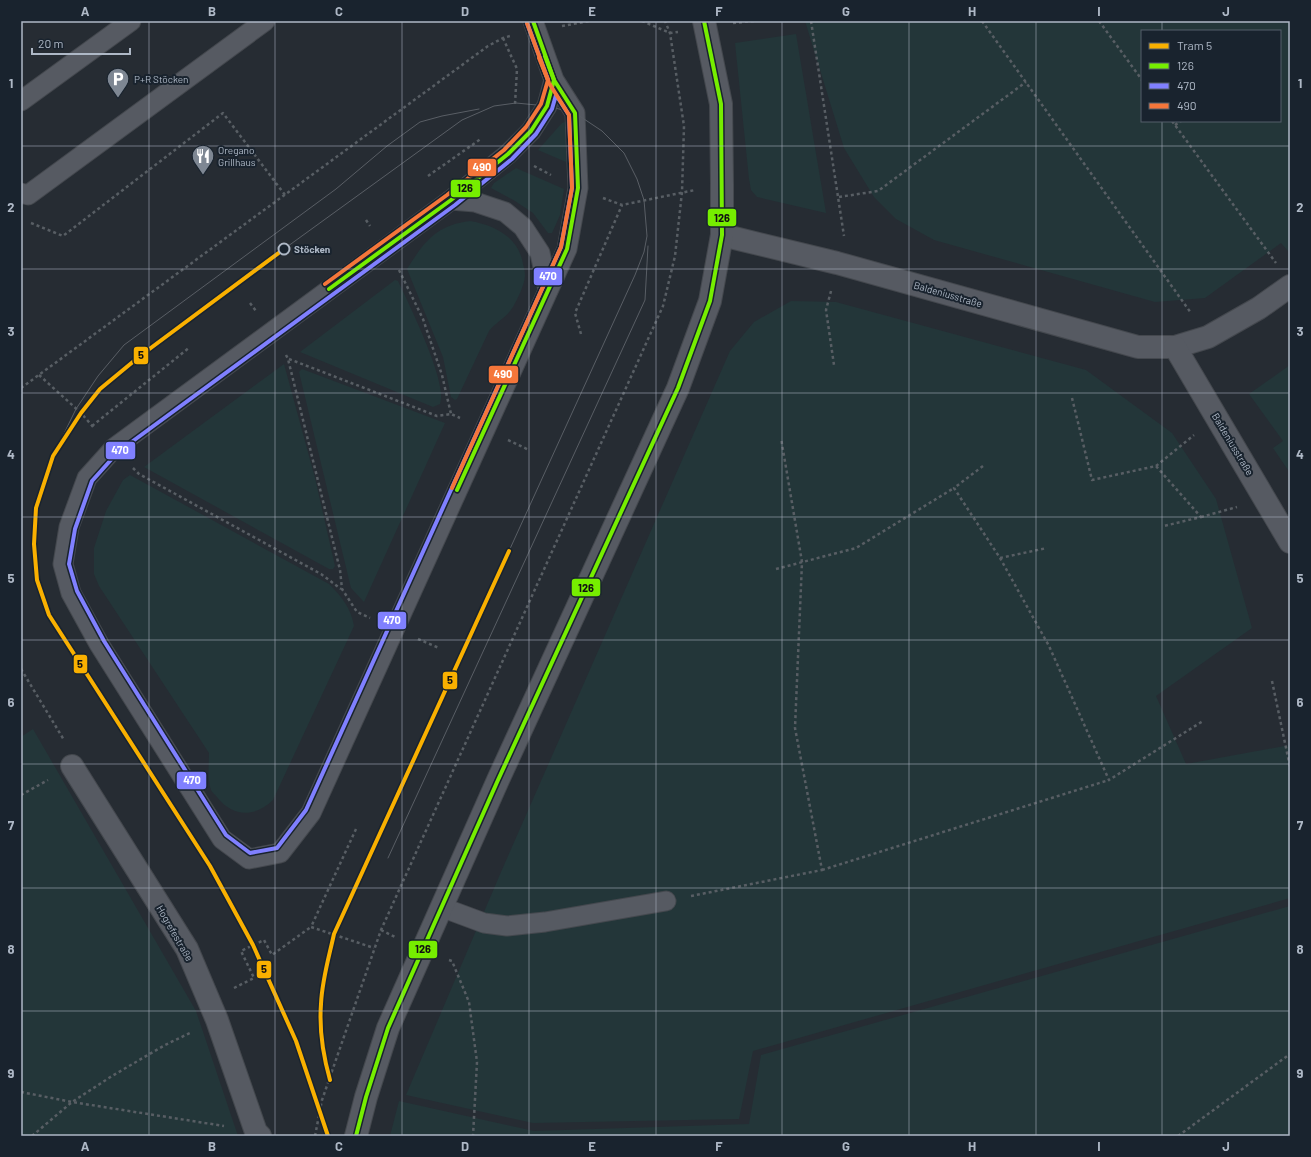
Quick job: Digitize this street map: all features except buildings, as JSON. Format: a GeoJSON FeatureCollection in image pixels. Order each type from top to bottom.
{"type":"FeatureCollection","features":[{"type":"Feature","properties":{"kind":"street"},"geometry":{"type":"LineString","coordinates":[[356,1136],[366,1097],[388,1028],[498,780],[678,388],[710,301],[722,235],[722,184],[720,104],[704,21]]}},
{"type":"Feature","properties":{"kind":"street","name":"Baldeniusstraße"},"geometry":{"type":"LineString","coordinates":[[722,235],[837,263],[1138,347],[1175,347],[1208,337],[1260,308],[1290,286]]}},
{"type":"Feature","properties":{"kind":"street","name":"Baldeniusstraße"},"geometry":{"type":"LineString","coordinates":[[1175,347],[1290,542]]}},
{"type":"Feature","properties":{"kind":"street","name":"Hogrefestraße"},"geometry":{"type":"LineString","coordinates":[[72,766],[187,949],[212,1010],[258,1134]]}},
{"type":"Feature","properties":{"kind":"lane"},"geometry":{"type":"LineString","coordinates":[[21,101],[131,21]]}},
{"type":"Feature","properties":{"kind":"lane"},"geometry":{"type":"LineString","coordinates":[[21,192],[28,195],[265,21]]}},
{"type":"Feature","properties":{"kind":"lane"},"geometry":{"type":"LineString","coordinates":[[534,26],[554,80],[575,113],[578,188],[567,248],[311,813],[280,853],[249,858],[222,839],[99,644],[72,593],[63,564],[69,527],[87,478],[114,448],[450,200],[508,154],[531,131],[547,106],[554,80]]}},
{"type":"Feature","properties":{"kind":"lane"},"geometry":{"type":"LineString","coordinates":[[450,200],[475,202],[505,212],[523,227],[540,253],[548,290]]}},
{"type":"Feature","properties":{"kind":"lane"},"geometry":{"type":"LineString","coordinates":[[441,907],[484,923],[507,926],[545,922],[666,901]]}},
{"type":"Feature","properties":{"kind":"path"},"geometry":{"type":"LineString","coordinates":[[642,21],[670,33]]}},
{"type":"Feature","properties":{"kind":"path"},"geometry":{"type":"LineString","coordinates":[[315,1136],[322,1100],[381,930],[663,306],[675,256],[682,192],[684,126],[670,33],[665,21]]}},
{"type":"Feature","properties":{"kind":"path"},"geometry":{"type":"LineString","coordinates":[[811,21],[845,234],[826,310],[834,365]]}},
{"type":"Feature","properties":{"kind":"path"},"geometry":{"type":"LineString","coordinates":[[982,21],[1208,337]]}},
{"type":"Feature","properties":{"kind":"path"},"geometry":{"type":"LineString","coordinates":[[1099,21],[1141,79]]}},
{"type":"Feature","properties":{"kind":"path"},"geometry":{"type":"LineString","coordinates":[[21,388],[488,46],[503,38],[534,26]]}},
{"type":"Feature","properties":{"kind":"path"},"geometry":{"type":"LineString","coordinates":[[503,38],[517,69],[516,103],[514,108]]}},
{"type":"Feature","properties":{"kind":"path"},"geometry":{"type":"LineString","coordinates":[[839,197],[878,191],[1026,82]]}},
{"type":"Feature","properties":{"kind":"path"},"geometry":{"type":"LineString","coordinates":[[28,222],[63,236],[223,113],[285,195]]}},
{"type":"Feature","properties":{"kind":"path"},"geometry":{"type":"LineString","coordinates":[[1173,122],[1276,263]]}},
{"type":"Feature","properties":{"kind":"path"},"geometry":{"type":"LineString","coordinates":[[1175,125],[1180,122]]}},
{"type":"Feature","properties":{"kind":"path"},"geometry":{"type":"LineString","coordinates":[[428,176],[486,135]]}},
{"type":"Feature","properties":{"kind":"path"},"geometry":{"type":"LineString","coordinates":[[581,334],[576,313],[622,205],[722,184]]}},
{"type":"Feature","properties":{"kind":"path"},"geometry":{"type":"LineString","coordinates":[[385,248],[402,277],[423,319],[442,375],[451,414]]}},
{"type":"Feature","properties":{"kind":"path"},"geometry":{"type":"LineString","coordinates":[[270,332],[288,359],[340,570],[342,589]]}},
{"type":"Feature","properties":{"kind":"path"},"geometry":{"type":"LineString","coordinates":[[92,426],[190,347]]}},
{"type":"Feature","properties":{"kind":"path"},"geometry":{"type":"LineString","coordinates":[[288,359],[437,416],[451,414],[485,429]]}},
{"type":"Feature","properties":{"kind":"path"},"geometry":{"type":"LineString","coordinates":[[39,375],[81,413],[139,474],[321,574],[342,589],[357,612],[394,629]]}},
{"type":"Feature","properties":{"kind":"path"},"geometry":{"type":"LineString","coordinates":[[1072,398],[1092,480],[1156,466],[1216,417]]}},
{"type":"Feature","properties":{"kind":"path"},"geometry":{"type":"LineString","coordinates":[[781,438],[802,562],[795,728],[822,870]]}},
{"type":"Feature","properties":{"kind":"path"},"geometry":{"type":"LineString","coordinates":[[776,569],[856,548],[954,488],[983,466]]}},
{"type":"Feature","properties":{"kind":"path"},"geometry":{"type":"LineString","coordinates":[[1156,466],[1201,517]]}},
{"type":"Feature","properties":{"kind":"path"},"geometry":{"type":"LineString","coordinates":[[954,488],[1000,558],[1049,646],[1109,780]]}},
{"type":"Feature","properties":{"kind":"path"},"geometry":{"type":"LineString","coordinates":[[1164,526],[1265,499]]}},
{"type":"Feature","properties":{"kind":"path"},"geometry":{"type":"LineString","coordinates":[[1000,558],[1047,548]]}},
{"type":"Feature","properties":{"kind":"path"},"geometry":{"type":"LineString","coordinates":[[21,669],[64,739],[72,766]]}},
{"type":"Feature","properties":{"kind":"path"},"geometry":{"type":"LineString","coordinates":[[1272,681],[1290,767]]}},
{"type":"Feature","properties":{"kind":"path"},"geometry":{"type":"LineString","coordinates":[[666,901],[822,870],[1109,780],[1203,721]]}},
{"type":"Feature","properties":{"kind":"path"},"geometry":{"type":"LineString","coordinates":[[32,1136],[72,1102],[112,1076],[165,1045],[254,978],[241,951],[264,940],[272,955],[311,927],[356,829]]}},
{"type":"Feature","properties":{"kind":"path"},"geometry":{"type":"LineString","coordinates":[[311,927],[374,948]]}},
{"type":"Feature","properties":{"kind":"path"},"geometry":{"type":"LineString","coordinates":[[422,950],[452,961],[469,1002],[477,1062],[474,1136]]}},
{"type":"Feature","properties":{"kind":"path"},"geometry":{"type":"LineString","coordinates":[[1178,1136],[1290,1054]]}},
{"type":"Feature","properties":{"kind":"path"},"geometry":{"type":"LineString","coordinates":[[21,1092],[258,1134]]}},
{"type":"Feature","properties":{"kind":"shaded area"},"geometry":{"type":"Polygon","coordinates":[[[805,21],[1290,21],[1290,250],[1288,251],[1281,243],[1205,298],[1155,302],[934,240],[896,219],[874,197],[844,148],[805,21]]]}},
{"type":"Feature","properties":{"kind":"shaded area"},"geometry":{"type":"Polygon","coordinates":[[[796,34],[826,213],[757,197],[751,190],[749,179],[735,43],[796,34]]]}},
{"type":"Feature","properties":{"kind":"shaded area"},"geometry":{"type":"Polygon","coordinates":[[[565,122],[568,131],[566,162],[538,150],[562,123],[565,122]]]}},
{"type":"Feature","properties":{"kind":"shaded area"},"geometry":{"type":"Polygon","coordinates":[[[516,168],[564,189],[560,215],[552,233],[548,233],[533,213],[491,188],[494,183],[516,168]]]}},
{"type":"Feature","properties":{"kind":"shaded area"},"geometry":{"type":"Polygon","coordinates":[[[470,221],[496,229],[511,240],[521,255],[525,276],[519,296],[513,307],[508,314],[489,331],[457,399],[455,400],[451,397],[443,357],[407,269],[425,243],[432,236],[448,226],[470,221]]]}},
{"type":"Feature","properties":{"kind":"shaded area"},"geometry":{"type":"Polygon","coordinates":[[[395,280],[398,281],[418,324],[439,380],[441,394],[440,404],[433,407],[300,352],[395,280]]]}},
{"type":"Feature","properties":{"kind":"shaded area"},"geometry":{"type":"Polygon","coordinates":[[[791,301],[836,302],[1086,370],[1172,433],[1216,499],[1252,628],[1156,696],[1186,764],[1290,745],[1290,898],[753,1051],[739,1119],[533,1123],[406,1095],[501,872],[730,351],[754,322],[791,301]]]}},
{"type":"Feature","properties":{"kind":"shaded area"},"geometry":{"type":"Polygon","coordinates":[[[284,364],[315,478],[335,566],[333,569],[329,569],[144,467],[284,364]]]}},
{"type":"Feature","properties":{"kind":"shaded area"},"geometry":{"type":"Polygon","coordinates":[[[1290,365],[1290,473],[1273,448],[1283,441],[1249,394],[1290,365]]]}},
{"type":"Feature","properties":{"kind":"shaded area"},"geometry":{"type":"Polygon","coordinates":[[[302,369],[445,423],[364,602],[351,588],[299,372],[302,369]]]}},
{"type":"Feature","properties":{"kind":"shaded area"},"geometry":{"type":"Polygon","coordinates":[[[130,475],[329,584],[342,598],[351,614],[354,626],[273,800],[259,810],[244,813],[237,811],[223,804],[211,791],[209,776],[209,753],[99,586],[94,574],[94,548],[106,511],[123,480],[130,475]]]}},
{"type":"Feature","properties":{"kind":"shaded area"},"geometry":{"type":"Polygon","coordinates":[[[33,729],[196,1011],[238,1136],[21,1136],[21,737],[33,729]]]}},
{"type":"Feature","properties":{"kind":"shaded area"},"geometry":{"type":"Polygon","coordinates":[[[1290,906],[1290,1136],[390,1136],[399,1101],[534,1131],[749,1124],[761,1055],[1290,906]]]}},
{"type":"Feature","properties":{"kind":"tram line"},"geometry":{"type":"LineString","coordinates":[[284,249],[462,120],[494,106],[516,103],[547,106],[575,113],[602,131],[624,153],[637,179],[644,200],[647,236],[644,252],[635,275],[509,551]]}},
{"type":"Feature","properties":{"kind":"tram line"},"geometry":{"type":"LineString","coordinates":[[53,456],[76,409],[98,376],[124,345],[336,189],[387,146],[420,122],[479,109]]}},
{"type":"Feature","properties":{"kind":"tram line"},"geometry":{"type":"LineString","coordinates":[[388,858],[645,300],[648,246]]}},
{"type":"Feature","properties":{"kind":"tram line","name":"5"},"geometry":{"type":"LineString","coordinates":[[284,249],[140,356],[100,389],[81,413],[53,456],[36,508],[34,544],[37,580],[49,615],[210,866],[253,945],[296,1041],[328,1136]]}},
{"type":"Feature","properties":{"kind":"tram line","name":"5"},"geometry":{"type":"LineString","coordinates":[[330,1080],[322,1042],[321,1014],[324,977],[334,934],[509,551]]}},
{"type":"Feature","properties":{"kind":"transit line","name":"126"},"geometry":{"type":"LineString","coordinates":[[457,490],[567,249],[578,188],[575,113],[554,80],[533,21]]}},
{"type":"Feature","properties":{"kind":"transit line","name":"126"},"geometry":{"type":"LineString","coordinates":[[356,1136],[366,1097],[388,1028],[498,780],[678,388],[710,301],[722,235],[721,104],[704,21]]}},
{"type":"Feature","properties":{"kind":"transit line","name":"470"},"geometry":{"type":"LineString","coordinates":[[527,23],[548,80]]}},
{"type":"Feature","properties":{"kind":"transit line","name":"490"},"geometry":{"type":"LineString","coordinates":[[452,488],[561,247],[572,188],[569,115],[549,83],[527,23]]}},
{"type":"Feature","properties":{"kind":"transit line","name":"126"},"geometry":{"type":"LineString","coordinates":[[329,289],[451,200],[508,154],[531,131],[547,106],[554,80],[545,56]]}},
{"type":"Feature","properties":{"kind":"transit line","name":"490"},"geometry":{"type":"LineString","coordinates":[[325,284],[447,195],[504,150],[526,127],[541,104],[548,80],[539,58]]}},
{"type":"Feature","properties":{"kind":"transit line","name":"470"},"geometry":{"type":"LineString","coordinates":[[556,95],[569,115],[572,188],[561,247],[306,810],[277,848],[250,853],[226,835],[104,641],[77,591],[69,564],[75,529],[92,481],[118,452],[455,205],[512,159],[536,134],[552,109],[556,95]]}},
{"type":"Feature","properties":{"kind":"place","name":"P+R Stöcken"},"geometry":{"type":"Point","coordinates":[118,98]}},
{"type":"Feature","properties":{"kind":"place","name":"Oregano Grillhaus"},"geometry":{"type":"Point","coordinates":[203,176]}},
{"type":"Feature","properties":{"kind":"place","name":"Stöcken"},"geometry":{"type":"Point","coordinates":[284,249]}}]}
